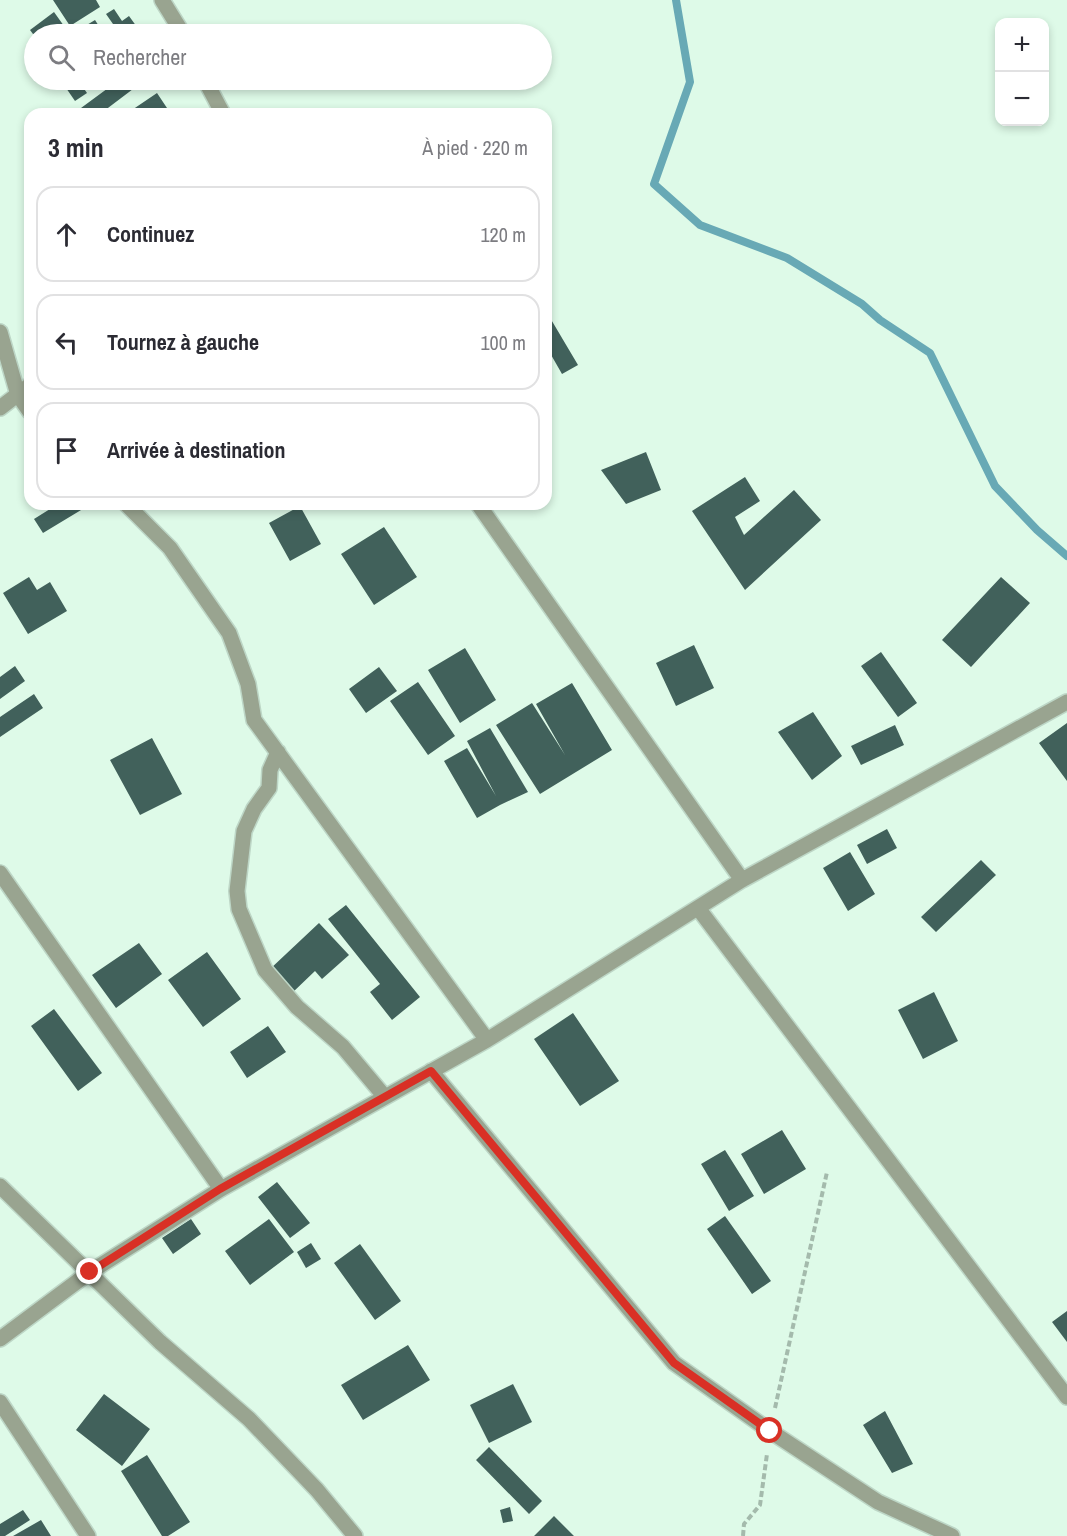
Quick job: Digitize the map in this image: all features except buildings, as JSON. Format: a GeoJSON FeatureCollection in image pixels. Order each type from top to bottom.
{"type":"FeatureCollection","features":[{"type":"Feature","properties":{"kind":"street"},"geometry":{"type":"LineString","coordinates":[[162,0],[177,24]]}},
{"type":"Feature","properties":{"kind":"street"},"geometry":{"type":"LineString","coordinates":[[210,90],[220,108]]}},
{"type":"Feature","properties":{"kind":"street"},"geometry":{"type":"LineString","coordinates":[[0,332],[24,390],[0,408]]}},
{"type":"Feature","properties":{"kind":"street"},"geometry":{"type":"LineString","coordinates":[[132,510],[170,548],[229,633],[248,684],[254,720],[487,1040]]}},
{"type":"Feature","properties":{"kind":"street"},"geometry":{"type":"LineString","coordinates":[[482,510],[742,880]]}},
{"type":"Feature","properties":{"kind":"street"},"geometry":{"type":"LineString","coordinates":[[0,1340],[90,1272],[220,1189],[487,1040],[742,880],[1067,702]]}},
{"type":"Feature","properties":{"kind":"street"},"geometry":{"type":"LineString","coordinates":[[278,752],[270,770],[268,788],[254,808],[244,831],[237,891],[239,909],[265,970],[297,1007],[343,1047],[385,1097]]}},
{"type":"Feature","properties":{"kind":"street"},"geometry":{"type":"LineString","coordinates":[[0,873],[220,1189]]}},
{"type":"Feature","properties":{"kind":"street"},"geometry":{"type":"LineString","coordinates":[[698,908],[1067,1397]]}},
{"type":"Feature","properties":{"kind":"street"},"geometry":{"type":"LineString","coordinates":[[431,1071],[674,1363],[770,1431],[878,1502],[952,1536]]}},
{"type":"Feature","properties":{"kind":"street"},"geometry":{"type":"LineString","coordinates":[[0,1186],[160,1342],[249,1419],[317,1490],[355,1536]]}},
{"type":"Feature","properties":{"kind":"street"},"geometry":{"type":"LineString","coordinates":[[0,1402],[88,1536]]}},
{"type":"Feature","properties":{"kind":"path"},"geometry":{"type":"LineString","coordinates":[[743,1536],[744,1524],[759,1505],[770,1431],[827,1172]]}},
{"type":"Feature","properties":{"kind":"waterway"},"geometry":{"type":"LineString","coordinates":[[676,0],[690,82],[654,184],[700,225],[787,258],[862,304],[880,320],[930,353],[995,486],[1037,530],[1067,556]]}},
{"type":"Feature","properties":{"kind":"route"},"geometry":{"type":"LineString","coordinates":[[90,1272],[220,1189],[431,1071],[674,1363],[770,1431]]}}]}
